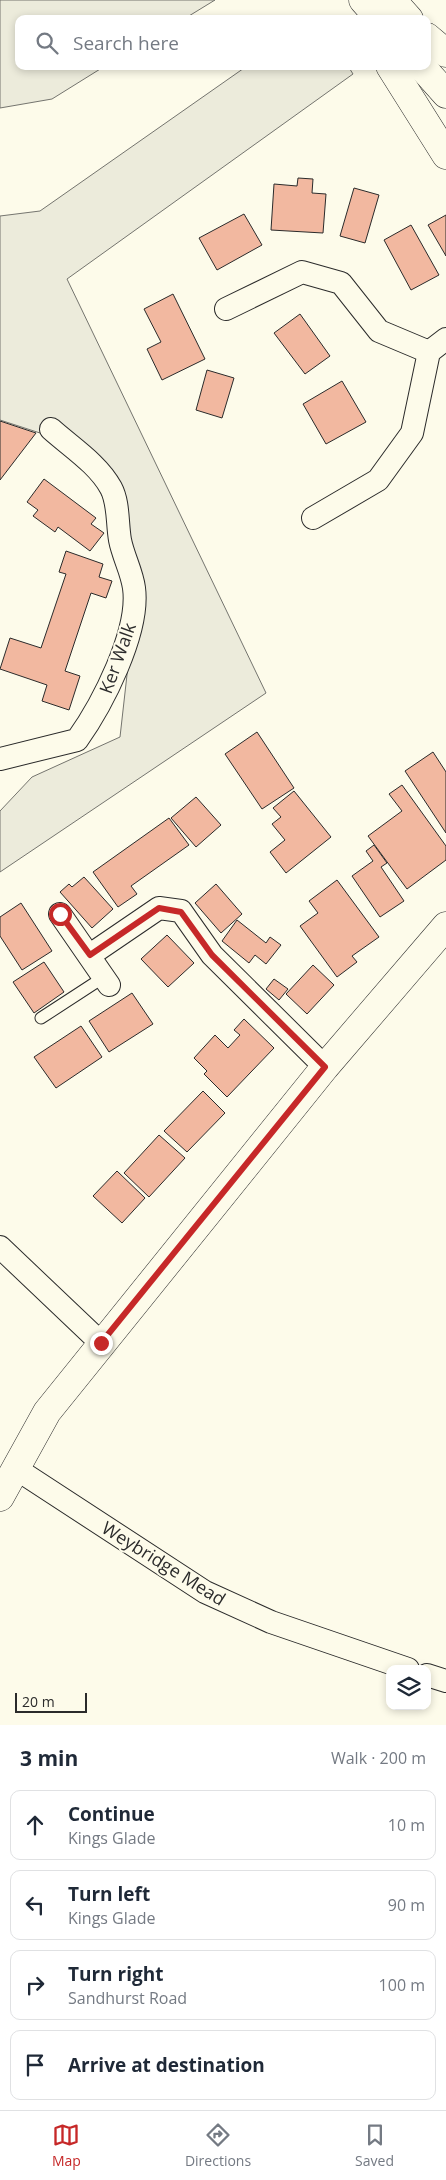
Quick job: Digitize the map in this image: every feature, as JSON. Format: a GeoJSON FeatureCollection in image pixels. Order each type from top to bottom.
{"type":"FeatureCollection","features":[{"type":"Feature","properties":{"kind":"street"},"geometry":{"type":"LineString","coordinates":[[345,0],[357,15]]}},
{"type":"Feature","properties":{"kind":"street"},"geometry":{"type":"LineString","coordinates":[[363,0],[376,15]]}},
{"type":"Feature","properties":{"kind":"street"},"geometry":{"type":"LineString","coordinates":[[392,0],[405,15]]}},
{"type":"Feature","properties":{"kind":"street"},"geometry":{"type":"LineString","coordinates":[[431,40],[446,53]]}},
{"type":"Feature","properties":{"kind":"street"},"geometry":{"type":"LineString","coordinates":[[393,70],[446,154]]}},
{"type":"Feature","properties":{"kind":"street"},"geometry":{"type":"LineString","coordinates":[[425,70],[446,94]]}},
{"type":"Feature","properties":{"kind":"street"},"geometry":{"type":"LineString","coordinates":[[226,309],[302,272],[341,283],[379,331],[438,346],[412,433],[378,480],[313,518]]}},
{"type":"Feature","properties":{"kind":"street","name":"Ker Walk"},"geometry":{"type":"LineString","coordinates":[[0,759],[77,740],[97,712],[118,664],[132,620],[134,588],[123,556],[117,522],[117,506],[111,488],[95,467],[51,429]]}},
{"type":"Feature","properties":{"kind":"street"},"geometry":{"type":"LineString","coordinates":[[90,955],[159,908],[181,912],[212,955],[325,1067]]}},
{"type":"Feature","properties":{"kind":"street"},"geometry":{"type":"LineString","coordinates":[[60,914],[107,981]]}},
{"type":"Feature","properties":{"kind":"street"},"geometry":{"type":"LineString","coordinates":[[0,1497],[47,1412],[325,1067],[446,926]]}},
{"type":"Feature","properties":{"kind":"street"},"geometry":{"type":"LineString","coordinates":[[0,1247],[101,1343]]}},
{"type":"Feature","properties":{"kind":"street","name":"Weybridge Mead"},"geometry":{"type":"LineString","coordinates":[[15,1468],[205,1592],[271,1622],[396,1665]]}},
{"type":"Feature","properties":{"kind":"street"},"geometry":{"type":"LineString","coordinates":[[431,1676],[446,1681]]}},
{"type":"Feature","properties":{"kind":"lane"},"geometry":{"type":"LineString","coordinates":[[41,1018],[107,981]]}},
{"type":"Feature","properties":{"kind":"shaded area"},"geometry":{"type":"Polygon","coordinates":[[[0,0],[215,0],[191,15],[15,15],[15,70],[99,70],[52,99],[0,108],[0,0]]]}},
{"type":"Feature","properties":{"kind":"shaded area"},"geometry":{"type":"Polygon","coordinates":[[[241,70],[350,70],[353,74],[67,279],[266,693],[0,872],[0,811],[32,777],[120,737],[129,657],[143,587],[80,446],[0,420],[0,216],[40,211],[241,70]]]}},
{"type":"Feature","properties":{"kind":"building"},"geometry":{"type":"Polygon","coordinates":[[[298,178],[313,179],[312,193],[326,194],[323,233],[271,230],[274,184],[297,186],[298,178]]]}},
{"type":"Feature","properties":{"kind":"building"},"geometry":{"type":"Polygon","coordinates":[[[354,188],[379,195],[365,243],[340,236],[354,188]]]}},
{"type":"Feature","properties":{"kind":"building"},"geometry":{"type":"Polygon","coordinates":[[[244,214],[262,245],[217,270],[199,238],[244,214]]]}},
{"type":"Feature","properties":{"kind":"building"},"geometry":{"type":"Polygon","coordinates":[[[446,215],[446,256],[428,225],[446,215]]]}},
{"type":"Feature","properties":{"kind":"building"},"geometry":{"type":"Polygon","coordinates":[[[411,225],[439,275],[411,290],[384,240],[411,225]]]}},
{"type":"Feature","properties":{"kind":"building"},"geometry":{"type":"Polygon","coordinates":[[[173,294],[205,359],[162,380],[147,349],[161,342],[144,309],[173,294]]]}},
{"type":"Feature","properties":{"kind":"building"},"geometry":{"type":"Polygon","coordinates":[[[300,314],[330,356],[305,374],[274,333],[300,314]]]}},
{"type":"Feature","properties":{"kind":"building"},"geometry":{"type":"Polygon","coordinates":[[[207,370],[234,378],[222,418],[196,410],[207,370]]]}},
{"type":"Feature","properties":{"kind":"building"},"geometry":{"type":"Polygon","coordinates":[[[342,381],[366,422],[326,444],[303,404],[342,381]]]}},
{"type":"Feature","properties":{"kind":"building"},"geometry":{"type":"Polygon","coordinates":[[[0,421],[36,433],[0,480],[0,421]]]}},
{"type":"Feature","properties":{"kind":"building"},"geometry":{"type":"Polygon","coordinates":[[[44,479],[96,518],[91,524],[104,533],[90,551],[58,527],[55,532],[33,516],[38,510],[27,502],[44,479]]]}},
{"type":"Feature","properties":{"kind":"building"},"geometry":{"type":"Polygon","coordinates":[[[66,551],[103,564],[99,577],[112,581],[106,598],[91,593],[65,671],[80,676],[69,710],[42,701],[47,685],[0,669],[10,638],[41,648],[66,574],[59,572],[66,551]]]}},
{"type":"Feature","properties":{"kind":"building"},"geometry":{"type":"Polygon","coordinates":[[[257,732],[294,788],[262,809],[225,754],[257,732]]]}},
{"type":"Feature","properties":{"kind":"building"},"geometry":{"type":"Polygon","coordinates":[[[433,752],[446,772],[446,833],[405,771],[433,752]]]}},
{"type":"Feature","properties":{"kind":"building"},"geometry":{"type":"Polygon","coordinates":[[[402,785],[446,846],[446,860],[407,889],[368,836],[402,811],[389,794],[402,785]]]}},
{"type":"Feature","properties":{"kind":"building"},"geometry":{"type":"Polygon","coordinates":[[[294,791],[331,837],[286,873],[270,852],[285,840],[272,824],[281,817],[273,808],[294,791]]]}},
{"type":"Feature","properties":{"kind":"building"},"geometry":{"type":"Polygon","coordinates":[[[196,797],[221,825],[196,847],[171,818],[196,797]]]}},
{"type":"Feature","properties":{"kind":"building"},"geometry":{"type":"Polygon","coordinates":[[[169,818],[189,845],[131,886],[137,894],[118,907],[93,872],[169,818]]]}},
{"type":"Feature","properties":{"kind":"building"},"geometry":{"type":"Polygon","coordinates":[[[374,845],[387,863],[381,867],[404,901],[380,917],[352,876],[373,861],[366,851],[374,845]]]}},
{"type":"Feature","properties":{"kind":"building"},"geometry":{"type":"Polygon","coordinates":[[[84,877],[113,909],[92,928],[60,892],[69,884],[72,887],[84,877]]]}},
{"type":"Feature","properties":{"kind":"building"},"geometry":{"type":"Polygon","coordinates":[[[337,880],[379,937],[352,956],[357,962],[337,977],[300,926],[318,913],[309,901],[337,880]]]}},
{"type":"Feature","properties":{"kind":"building"},"geometry":{"type":"Polygon","coordinates":[[[216,884],[242,914],[221,933],[195,903],[216,884]]]}},
{"type":"Feature","properties":{"kind":"building"},"geometry":{"type":"Polygon","coordinates":[[[21,903],[52,951],[22,970],[0,936],[0,917],[21,903]]]}},
{"type":"Feature","properties":{"kind":"building"},"geometry":{"type":"Polygon","coordinates":[[[237,920],[266,943],[270,937],[281,945],[266,964],[255,955],[249,963],[222,941],[237,920]]]}},
{"type":"Feature","properties":{"kind":"building"},"geometry":{"type":"Polygon","coordinates":[[[167,935],[194,963],[168,987],[141,959],[167,935]]]}},
{"type":"Feature","properties":{"kind":"building"},"geometry":{"type":"Polygon","coordinates":[[[44,962],[64,992],[34,1013],[13,982],[44,962]]]}},
{"type":"Feature","properties":{"kind":"building"},"geometry":{"type":"Polygon","coordinates":[[[313,965],[334,985],[307,1014],[286,994],[313,965]]]}},
{"type":"Feature","properties":{"kind":"building"},"geometry":{"type":"Polygon","coordinates":[[[274,979],[288,989],[279,1000],[266,989],[274,979]]]}},
{"type":"Feature","properties":{"kind":"building"},"geometry":{"type":"Polygon","coordinates":[[[132,993],[153,1024],[109,1052],[89,1021],[132,993]]]}},
{"type":"Feature","properties":{"kind":"building"},"geometry":{"type":"Polygon","coordinates":[[[244,1019],[274,1048],[227,1097],[204,1074],[207,1071],[194,1058],[215,1035],[228,1048],[240,1035],[234,1030],[244,1019]]]}},
{"type":"Feature","properties":{"kind":"building"},"geometry":{"type":"Polygon","coordinates":[[[81,1026],[102,1057],[56,1088],[34,1057],[81,1026]]]}},
{"type":"Feature","properties":{"kind":"building"},"geometry":{"type":"Polygon","coordinates":[[[203,1091],[225,1113],[187,1152],[164,1131],[203,1091]]]}},
{"type":"Feature","properties":{"kind":"building"},"geometry":{"type":"Polygon","coordinates":[[[159,1135],[185,1158],[149,1197],[124,1173],[159,1135]]]}},
{"type":"Feature","properties":{"kind":"building"},"geometry":{"type":"Polygon","coordinates":[[[117,1171],[145,1198],[122,1223],[93,1196],[117,1171]]]}},
{"type":"Feature","properties":{"kind":"route"},"geometry":{"type":"LineString","coordinates":[[60,914],[90,955],[159,908],[181,912],[212,955],[325,1067],[101,1343]]}}]}
